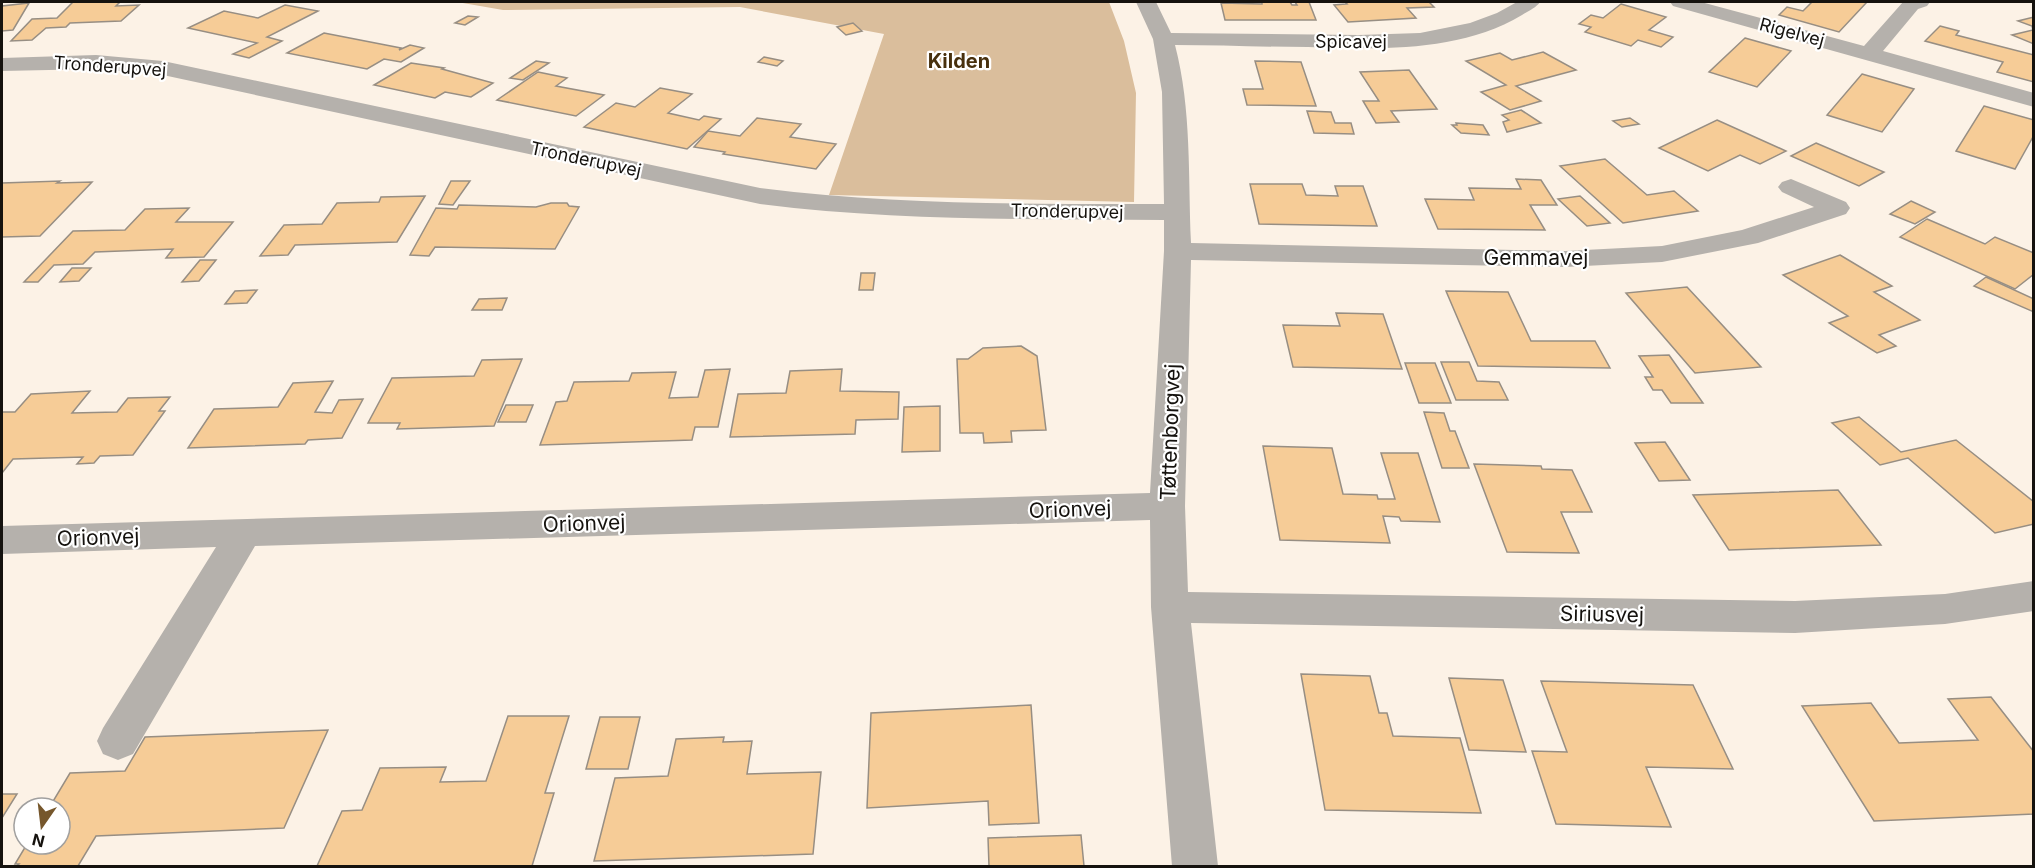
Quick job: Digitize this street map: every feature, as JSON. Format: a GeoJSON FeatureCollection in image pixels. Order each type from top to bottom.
{"type":"FeatureCollection","features":[{"type":"Feature","properties":{"kind":"street","name":"Tøttenborgvej"},"geometry":{"type":"LineString","coordinates":[[1146,2],[1163,39],[1175,94],[1179,144],[1176,212],[1178,251],[1167,506],[1170,608],[1195,867]]}},
{"type":"Feature","properties":{"kind":"street","name":"Spicavej"},"geometry":{"type":"LineString","coordinates":[[1163,39],[1366,42],[1420,39],[1469,30],[1499,20],[1530,2]]}},
{"type":"Feature","properties":{"kind":"street","name":"Rigelvej"},"geometry":{"type":"LineString","coordinates":[[1680,2],[2034,100]]}},
{"type":"Feature","properties":{"kind":"street"},"geometry":{"type":"LineString","coordinates":[[1870,53],[1911,5],[1920,2]]}},
{"type":"Feature","properties":{"kind":"street","name":"Tronderupvej"},"geometry":{"type":"LineString","coordinates":[[2,64],[96,62],[163,68],[760,196],[823,205],[886,209],[1176,212]]}},
{"type":"Feature","properties":{"kind":"street","name":"Gemmavej"},"geometry":{"type":"LineString","coordinates":[[1178,251],[1565,259],[1662,254],[1749,237],[1837,208],[1791,187]]}},
{"type":"Feature","properties":{"kind":"street","name":"Orionvej"},"geometry":{"type":"LineString","coordinates":[[6,546],[244,533],[1167,506]]}},
{"type":"Feature","properties":{"kind":"street"},"geometry":{"type":"LineString","coordinates":[[118,741],[244,533]]}},
{"type":"Feature","properties":{"kind":"street","name":"Siriusvej"},"geometry":{"type":"LineString","coordinates":[[1170,608],[1795,617],[1945,609],[2034,596]]}},
{"type":"Feature","properties":{"kind":"shaded area"},"geometry":{"type":"Polygon","coordinates":[[[457,2],[1109,2],[1124,41],[1136,93],[1134,202],[829,195],[884,34],[740,7],[503,10],[457,2]]]}},
{"type":"Feature","properties":{"kind":"building"},"geometry":{"type":"Polygon","coordinates":[[[73,2],[120,2],[116,6],[139,5],[121,21],[70,23],[66,27],[46,28],[32,40],[11,41],[32,19],[57,18],[73,2]]]}},
{"type":"Feature","properties":{"kind":"building"},"geometry":{"type":"Polygon","coordinates":[[[1262,2],[1290,2],[1292,5],[1297,5],[1295,2],[1309,2],[1316,20],[1225,20],[1221,3],[1262,4],[1262,2]]]}},
{"type":"Feature","properties":{"kind":"building"},"geometry":{"type":"Polygon","coordinates":[[[1345,2],[1429,2],[1434,7],[1407,8],[1416,18],[1348,22],[1334,5],[1347,4],[1345,2]]]}},
{"type":"Feature","properties":{"kind":"building"},"geometry":{"type":"Polygon","coordinates":[[[1812,2],[1867,2],[1839,32],[1779,15],[1787,7],[1803,11],[1812,2]]]}},
{"type":"Feature","properties":{"kind":"building"},"geometry":{"type":"Polygon","coordinates":[[[29,3],[13,30],[2,31],[2,6],[29,3]]]}},
{"type":"Feature","properties":{"kind":"building"},"geometry":{"type":"Polygon","coordinates":[[[1621,4],[1666,17],[1649,30],[1673,37],[1661,47],[1638,40],[1631,46],[1585,32],[1591,27],[1579,24],[1591,15],[1603,18],[1621,4]]]}},
{"type":"Feature","properties":{"kind":"building"},"geometry":{"type":"Polygon","coordinates":[[[285,5],[318,11],[267,37],[282,41],[249,58],[233,54],[257,43],[188,28],[224,11],[258,18],[285,5]]]}},
{"type":"Feature","properties":{"kind":"building"},"geometry":{"type":"Polygon","coordinates":[[[468,16],[478,17],[465,25],[455,23],[468,16]]]}},
{"type":"Feature","properties":{"kind":"building"},"geometry":{"type":"Polygon","coordinates":[[[2034,17],[2034,44],[2012,35],[2033,30],[2032,26],[2018,21],[2034,17]]]}},
{"type":"Feature","properties":{"kind":"building"},"geometry":{"type":"Polygon","coordinates":[[[853,23],[862,31],[846,35],[837,27],[853,23]]]}},
{"type":"Feature","properties":{"kind":"building"},"geometry":{"type":"Polygon","coordinates":[[[1940,26],[1959,31],[1956,35],[2034,55],[2034,82],[1997,72],[2003,62],[1925,41],[1940,26]]]}},
{"type":"Feature","properties":{"kind":"building"},"geometry":{"type":"Polygon","coordinates":[[[324,33],[401,48],[399,50],[410,45],[424,48],[401,62],[384,59],[367,69],[287,53],[324,33]]]}},
{"type":"Feature","properties":{"kind":"building"},"geometry":{"type":"Polygon","coordinates":[[[1745,38],[1791,51],[1757,87],[1709,72],[1745,38]]]}},
{"type":"Feature","properties":{"kind":"building"},"geometry":{"type":"Polygon","coordinates":[[[1543,52],[1576,70],[1516,86],[1541,101],[1510,110],[1481,92],[1506,85],[1466,61],[1500,53],[1512,60],[1543,52]]]}},
{"type":"Feature","properties":{"kind":"building"},"geometry":{"type":"Polygon","coordinates":[[[764,57],[783,61],[777,66],[758,62],[764,57]]]}},
{"type":"Feature","properties":{"kind":"building"},"geometry":{"type":"Polygon","coordinates":[[[536,61],[549,63],[523,80],[510,78],[536,61]]]}},
{"type":"Feature","properties":{"kind":"building"},"geometry":{"type":"Polygon","coordinates":[[[1255,61],[1301,62],[1316,106],[1247,105],[1243,89],[1263,89],[1255,61]]]}},
{"type":"Feature","properties":{"kind":"building"},"geometry":{"type":"Polygon","coordinates":[[[411,63],[444,68],[442,69],[493,83],[471,97],[445,92],[435,98],[374,85],[411,63]]]}},
{"type":"Feature","properties":{"kind":"building"},"geometry":{"type":"Polygon","coordinates":[[[1409,70],[1437,109],[1391,111],[1399,122],[1376,123],[1363,101],[1379,101],[1360,72],[1409,70]]]}},
{"type":"Feature","properties":{"kind":"building"},"geometry":{"type":"Polygon","coordinates":[[[538,72],[567,78],[556,86],[604,95],[576,116],[497,100],[538,72]]]}},
{"type":"Feature","properties":{"kind":"building"},"geometry":{"type":"Polygon","coordinates":[[[1862,74],[1914,89],[1882,132],[1827,115],[1862,74]]]}},
{"type":"Feature","properties":{"kind":"building"},"geometry":{"type":"Polygon","coordinates":[[[660,88],[692,94],[668,113],[699,120],[704,116],[721,119],[687,149],[584,127],[616,103],[635,107],[660,88]]]}},
{"type":"Feature","properties":{"kind":"building"},"geometry":{"type":"Polygon","coordinates":[[[1984,106],[2034,120],[2034,135],[2015,169],[1956,151],[1984,106]]]}},
{"type":"Feature","properties":{"kind":"building"},"geometry":{"type":"Polygon","coordinates":[[[1521,110],[1541,123],[1507,132],[1503,122],[1509,120],[1502,115],[1521,110]]]}},
{"type":"Feature","properties":{"kind":"building"},"geometry":{"type":"Polygon","coordinates":[[[1307,111],[1331,112],[1335,123],[1351,123],[1354,134],[1314,133],[1307,111]]]}},
{"type":"Feature","properties":{"kind":"building"},"geometry":{"type":"Polygon","coordinates":[[[757,118],[801,124],[790,137],[836,144],[816,169],[694,147],[708,131],[740,136],[757,118]]]}},
{"type":"Feature","properties":{"kind":"building"},"geometry":{"type":"Polygon","coordinates":[[[1630,118],[1639,124],[1622,127],[1613,121],[1630,118]]]}},
{"type":"Feature","properties":{"kind":"building"},"geometry":{"type":"Polygon","coordinates":[[[1717,120],[1786,151],[1760,164],[1740,155],[1708,171],[1659,148],[1717,120]]]}},
{"type":"Feature","properties":{"kind":"building"},"geometry":{"type":"Polygon","coordinates":[[[1456,123],[1483,125],[1489,135],[1461,133],[1452,125],[1457,125],[1456,123]]]}},
{"type":"Feature","properties":{"kind":"building"},"geometry":{"type":"Polygon","coordinates":[[[1816,143],[1884,172],[1859,186],[1791,156],[1816,143]]]}},
{"type":"Feature","properties":{"kind":"building"},"geometry":{"type":"Polygon","coordinates":[[[1605,159],[1647,195],[1674,191],[1698,211],[1623,223],[1560,166],[1605,159]]]}},
{"type":"Feature","properties":{"kind":"building"},"geometry":{"type":"Polygon","coordinates":[[[1516,179],[1541,180],[1557,205],[1530,205],[1545,230],[1438,229],[1425,199],[1474,200],[1469,188],[1521,189],[1516,179]]]}},
{"type":"Feature","properties":{"kind":"building"},"geometry":{"type":"Polygon","coordinates":[[[60,181],[57,183],[92,182],[40,236],[2,237],[2,183],[60,181]]]}},
{"type":"Feature","properties":{"kind":"building"},"geometry":{"type":"Polygon","coordinates":[[[451,181],[470,181],[453,205],[439,204],[451,181]]]}},
{"type":"Feature","properties":{"kind":"building"},"geometry":{"type":"Polygon","coordinates":[[[1250,184],[1302,184],[1306,195],[1338,196],[1335,186],[1363,186],[1377,226],[1259,224],[1250,184]]]}},
{"type":"Feature","properties":{"kind":"building"},"geometry":{"type":"Polygon","coordinates":[[[425,196],[397,242],[295,245],[288,255],[260,256],[284,225],[322,224],[337,203],[379,202],[381,197],[425,196]]]}},
{"type":"Feature","properties":{"kind":"building"},"geometry":{"type":"Polygon","coordinates":[[[1580,196],[1610,223],[1587,226],[1558,199],[1580,196]]]}},
{"type":"Feature","properties":{"kind":"building"},"geometry":{"type":"Polygon","coordinates":[[[1911,201],[1935,212],[1915,224],[1890,214],[1911,201]]]}},
{"type":"Feature","properties":{"kind":"building"},"geometry":{"type":"Polygon","coordinates":[[[551,203],[567,203],[569,206],[579,207],[555,249],[435,247],[429,256],[410,255],[436,208],[457,209],[459,205],[536,207],[551,203]]]}},
{"type":"Feature","properties":{"kind":"building"},"geometry":{"type":"Polygon","coordinates":[[[189,208],[176,222],[233,222],[204,257],[166,258],[173,249],[95,252],[83,264],[54,265],[38,282],[24,282],[73,231],[125,230],[145,209],[189,208]]]}},
{"type":"Feature","properties":{"kind":"building"},"geometry":{"type":"Polygon","coordinates":[[[1927,219],[1985,244],[1995,237],[2034,253],[2034,274],[2015,289],[1900,237],[1927,219]]]}},
{"type":"Feature","properties":{"kind":"building"},"geometry":{"type":"Polygon","coordinates":[[[1840,255],[1892,286],[1874,292],[1920,320],[1879,335],[1896,346],[1877,353],[1829,323],[1848,316],[1783,275],[1840,255]]]}},
{"type":"Feature","properties":{"kind":"building"},"geometry":{"type":"Polygon","coordinates":[[[200,260],[216,260],[199,281],[182,282],[200,260]]]}},
{"type":"Feature","properties":{"kind":"building"},"geometry":{"type":"Polygon","coordinates":[[[72,268],[91,268],[79,281],[60,282],[72,268]]]}},
{"type":"Feature","properties":{"kind":"building"},"geometry":{"type":"Polygon","coordinates":[[[861,273],[875,273],[873,290],[859,290],[861,273]]]}},
{"type":"Feature","properties":{"kind":"building"},"geometry":{"type":"Polygon","coordinates":[[[1986,277],[2034,299],[2034,312],[1974,286],[1986,277]]]}},
{"type":"Feature","properties":{"kind":"building"},"geometry":{"type":"Polygon","coordinates":[[[1687,287],[1761,367],[1695,373],[1626,293],[1687,287]]]}},
{"type":"Feature","properties":{"kind":"building"},"geometry":{"type":"Polygon","coordinates":[[[257,290],[247,303],[225,304],[235,291],[257,290]]]}},
{"type":"Feature","properties":{"kind":"building"},"geometry":{"type":"Polygon","coordinates":[[[1446,291],[1508,292],[1531,341],[1595,341],[1610,368],[1478,366],[1446,291]]]}},
{"type":"Feature","properties":{"kind":"building"},"geometry":{"type":"Polygon","coordinates":[[[507,298],[502,310],[472,310],[479,299],[507,298]]]}},
{"type":"Feature","properties":{"kind":"building"},"geometry":{"type":"Polygon","coordinates":[[[1336,313],[1383,314],[1402,369],[1293,367],[1283,325],[1340,326],[1336,313]]]}},
{"type":"Feature","properties":{"kind":"building"},"geometry":{"type":"Polygon","coordinates":[[[1021,346],[1037,356],[1046,430],[1011,431],[1012,442],[984,443],[983,433],[960,433],[957,359],[968,359],[983,348],[1021,346]]]}},
{"type":"Feature","properties":{"kind":"building"},"geometry":{"type":"Polygon","coordinates":[[[1669,355],[1703,403],[1671,403],[1662,390],[1653,390],[1645,377],[1653,377],[1639,356],[1669,355]]]}},
{"type":"Feature","properties":{"kind":"building"},"geometry":{"type":"Polygon","coordinates":[[[522,359],[494,426],[397,429],[400,423],[368,423],[392,378],[474,376],[482,360],[522,359]]]}},
{"type":"Feature","properties":{"kind":"building"},"geometry":{"type":"Polygon","coordinates":[[[1441,362],[1469,362],[1477,381],[1499,382],[1508,400],[1456,400],[1441,362]]]}},
{"type":"Feature","properties":{"kind":"building"},"geometry":{"type":"Polygon","coordinates":[[[1405,363],[1435,363],[1451,403],[1419,403],[1405,363]]]}},
{"type":"Feature","properties":{"kind":"building"},"geometry":{"type":"Polygon","coordinates":[[[730,369],[718,427],[695,427],[692,440],[540,445],[556,402],[567,401],[574,382],[629,381],[632,373],[676,372],[669,398],[698,397],[705,370],[730,369]]]}},
{"type":"Feature","properties":{"kind":"building"},"geometry":{"type":"Polygon","coordinates":[[[842,369],[840,391],[899,392],[898,419],[856,420],[855,434],[730,437],[738,394],[786,393],[790,371],[842,369]]]}},
{"type":"Feature","properties":{"kind":"building"},"geometry":{"type":"Polygon","coordinates":[[[333,381],[315,412],[332,413],[339,400],[363,399],[342,438],[308,440],[305,444],[188,448],[214,409],[278,407],[293,383],[333,381]]]}},
{"type":"Feature","properties":{"kind":"building"},"geometry":{"type":"Polygon","coordinates":[[[90,391],[72,413],[117,412],[128,398],[170,397],[159,411],[165,411],[133,455],[100,456],[94,463],[77,464],[83,457],[13,459],[2,473],[2,412],[15,412],[31,394],[90,391]]]}},
{"type":"Feature","properties":{"kind":"building"},"geometry":{"type":"Polygon","coordinates":[[[506,405],[533,405],[526,422],[498,422],[506,405]]]}},
{"type":"Feature","properties":{"kind":"building"},"geometry":{"type":"Polygon","coordinates":[[[940,406],[940,451],[902,452],[904,407],[940,406]]]}},
{"type":"Feature","properties":{"kind":"building"},"geometry":{"type":"Polygon","coordinates":[[[1424,412],[1444,413],[1450,431],[1455,431],[1469,468],[1442,468],[1424,412]]]}},
{"type":"Feature","properties":{"kind":"building"},"geometry":{"type":"Polygon","coordinates":[[[1859,417],[1901,452],[1956,440],[2034,502],[2034,524],[1995,533],[1908,458],[1880,465],[1832,423],[1859,417]]]}},
{"type":"Feature","properties":{"kind":"building"},"geometry":{"type":"Polygon","coordinates":[[[1665,442],[1690,480],[1659,481],[1635,443],[1665,442]]]}},
{"type":"Feature","properties":{"kind":"building"},"geometry":{"type":"Polygon","coordinates":[[[1263,446],[1332,448],[1343,494],[1377,495],[1378,499],[1395,499],[1381,453],[1418,453],[1440,522],[1401,521],[1399,517],[1383,516],[1390,543],[1280,540],[1263,446]]]}},
{"type":"Feature","properties":{"kind":"building"},"geometry":{"type":"Polygon","coordinates":[[[1474,464],[1541,466],[1542,469],[1572,470],[1592,512],[1561,512],[1579,553],[1507,552],[1474,464]]]}},
{"type":"Feature","properties":{"kind":"building"},"geometry":{"type":"Polygon","coordinates":[[[1838,490],[1881,545],[1729,550],[1693,495],[1838,490]]]}},
{"type":"Feature","properties":{"kind":"building"},"geometry":{"type":"Polygon","coordinates":[[[1301,674],[1370,676],[1379,713],[1387,713],[1393,736],[1460,738],[1481,813],[1325,810],[1301,674]]]}},
{"type":"Feature","properties":{"kind":"building"},"geometry":{"type":"Polygon","coordinates":[[[1449,678],[1503,680],[1526,752],[1469,750],[1449,678]]]}},
{"type":"Feature","properties":{"kind":"building"},"geometry":{"type":"Polygon","coordinates":[[[1541,681],[1693,685],[1733,769],[1646,767],[1671,827],[1556,824],[1532,751],[1567,752],[1541,681]]]}},
{"type":"Feature","properties":{"kind":"building"},"geometry":{"type":"Polygon","coordinates":[[[1991,697],[2034,752],[2034,814],[1874,821],[1802,706],[1871,703],[1899,743],[1978,740],[1948,699],[1991,697]]]}},
{"type":"Feature","properties":{"kind":"building"},"geometry":{"type":"Polygon","coordinates":[[[1031,705],[1039,823],[989,825],[988,801],[867,808],[871,713],[1031,705]]]}},
{"type":"Feature","properties":{"kind":"building"},"geometry":{"type":"Polygon","coordinates":[[[508,716],[569,716],[545,793],[554,793],[532,866],[317,866],[342,811],[362,810],[380,768],[446,767],[440,782],[486,781],[508,716]]]}},
{"type":"Feature","properties":{"kind":"building"},"geometry":{"type":"Polygon","coordinates":[[[600,717],[640,717],[628,769],[586,769],[600,717]]]}},
{"type":"Feature","properties":{"kind":"building"},"geometry":{"type":"Polygon","coordinates":[[[328,730],[284,828],[96,836],[78,866],[17,866],[19,864],[15,864],[20,856],[72,856],[72,796],[56,796],[70,773],[125,771],[145,737],[328,730]]]}},
{"type":"Feature","properties":{"kind":"building"},"geometry":{"type":"Polygon","coordinates":[[[724,737],[723,742],[752,741],[747,774],[821,772],[813,854],[594,861],[615,778],[668,776],[676,739],[724,737]]]}},
{"type":"Feature","properties":{"kind":"building"},"geometry":{"type":"Polygon","coordinates":[[[2,794],[17,794],[12,796],[12,802],[2,818],[2,794]]]}},
{"type":"Feature","properties":{"kind":"building"},"geometry":{"type":"Polygon","coordinates":[[[1081,835],[1084,866],[989,866],[988,838],[1081,835]]]}},
{"type":"Feature","properties":{"kind":"district","name":"Kilden"},"geometry":{"type":"Point","coordinates":[959,61]}}]}
